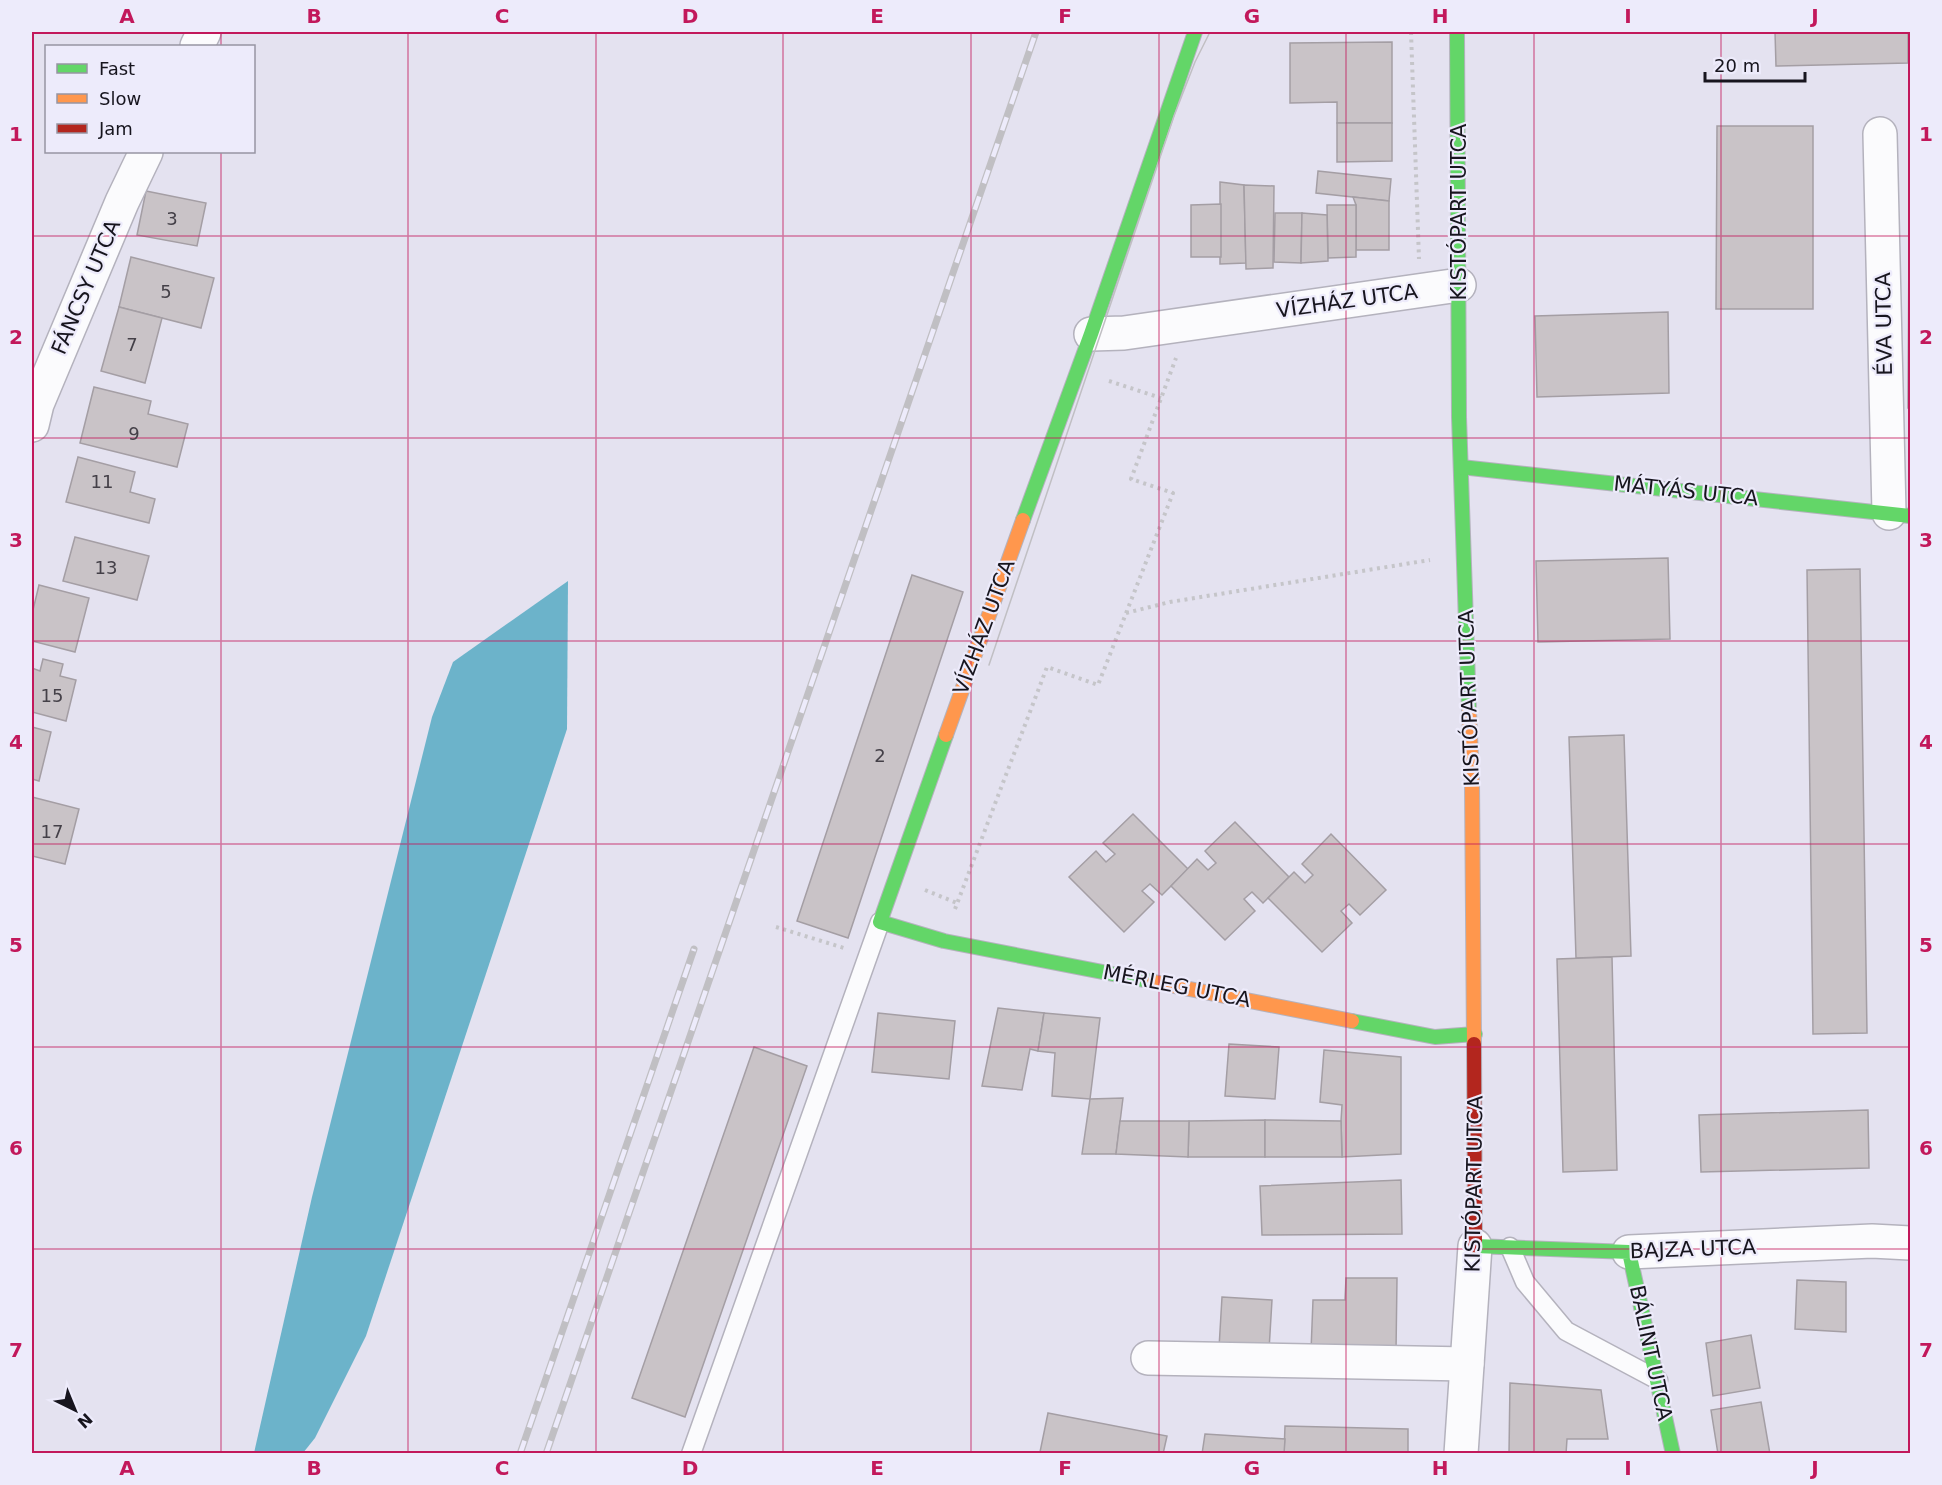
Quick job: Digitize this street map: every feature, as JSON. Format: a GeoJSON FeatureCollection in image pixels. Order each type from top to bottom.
{"type":"FeatureCollection","features":[{"type":"Feature","properties":{"kind":"street","name":"VÍZHÁZ UTCA"},"geometry":{"type":"LineString","coordinates":[[880,922],[987,617],[1091,334],[1195,32]]}},
{"type":"Feature","properties":{"kind":"street","name":"KISTÓPART UTCA"},"geometry":{"type":"LineString","coordinates":[[1457,32],[1459,417],[1472,783],[1475,1034],[1475,1246],[1461,1454]]}},
{"type":"Feature","properties":{"kind":"street","name":"ÉVA UTCA"},"geometry":{"type":"LineString","coordinates":[[1880,134],[1900,514]]}},
{"type":"Feature","properties":{"kind":"street","name":"FÁNCSY UTCA"},"geometry":{"type":"LineString","coordinates":[[33,411],[122,202],[146,153]]}},
{"type":"Feature","properties":{"kind":"street","name":"VÍZHÁZ UTCA"},"geometry":{"type":"LineString","coordinates":[[1091,334],[1124,333],[1460,285]]}},
{"type":"Feature","properties":{"kind":"street","name":"MÁTYÁS UTCA"},"geometry":{"type":"LineString","coordinates":[[1461,467],[1900,514]]}},
{"type":"Feature","properties":{"kind":"street","name":"MÉRLEG UTCA"},"geometry":{"type":"LineString","coordinates":[[880,922],[944,940],[1435,1037],[1475,1034]]}},
{"type":"Feature","properties":{"kind":"street","name":"BAJZA UTCA"},"geometry":{"type":"LineString","coordinates":[[1475,1246],[1629,1252],[1872,1241],[1911,1243]]}},
{"type":"Feature","properties":{"kind":"street","name":"BÁLINT UTCA"},"geometry":{"type":"LineString","coordinates":[[1629,1252],[1673,1454]]}},
{"type":"Feature","properties":{"kind":"street"},"geometry":{"type":"LineString","coordinates":[[1148,1358],[1467,1364]]}},
{"type":"Feature","properties":{"kind":"lane"},"geometry":{"type":"LineString","coordinates":[[691,1454],[880,922]]}},
{"type":"Feature","properties":{"kind":"lane"},"geometry":{"type":"LineString","coordinates":[[1510,1247],[1525,1282],[1566,1331],[1658,1380]]}},
{"type":"Feature","properties":{"kind":"path"},"geometry":{"type":"LineString","coordinates":[[1411,32],[1420,290]]}},
{"type":"Feature","properties":{"kind":"path"},"geometry":{"type":"LineString","coordinates":[[944,940],[1047,667],[1098,685],[1173,493],[1131,479],[1190,324]]}},
{"type":"Feature","properties":{"kind":"path"},"geometry":{"type":"LineString","coordinates":[[1126,613],[1170,602],[1463,554]]}},
{"type":"Feature","properties":{"kind":"path"},"geometry":{"type":"LineString","coordinates":[[928,880],[925,891],[957,903]]}},
{"type":"Feature","properties":{"kind":"water"},"geometry":{"type":"Polygon","coordinates":[[[568,581],[567,729],[366,1336],[315,1438],[303,1453],[254,1453],[312,1197],[432,717],[453,662],[568,581]]]}},
{"type":"Feature","properties":{"kind":"building"},"geometry":{"type":"Polygon","coordinates":[[[1775,32],[1908,32],[1908,63],[1776,66],[1775,32]]]}},
{"type":"Feature","properties":{"kind":"building"},"geometry":{"type":"Polygon","coordinates":[[[1392,42],[1392,123],[1337,123],[1337,102],[1290,103],[1290,43],[1392,42]]]}},
{"type":"Feature","properties":{"kind":"building"},"geometry":{"type":"Polygon","coordinates":[[[1337,123],[1392,123],[1392,161],[1337,162],[1337,123]]]}},
{"type":"Feature","properties":{"kind":"building"},"geometry":{"type":"Polygon","coordinates":[[[1717,126],[1813,126],[1813,309],[1716,309],[1717,126]]]}},
{"type":"Feature","properties":{"kind":"building"},"geometry":{"type":"Polygon","coordinates":[[[1318,171],[1391,179],[1389,201],[1316,193],[1318,171]]]}},
{"type":"Feature","properties":{"kind":"building"},"geometry":{"type":"Polygon","coordinates":[[[1220,182],[1244,185],[1246,263],[1220,264],[1220,182]]]}},
{"type":"Feature","properties":{"kind":"building"},"geometry":{"type":"Polygon","coordinates":[[[1244,185],[1274,186],[1273,268],[1246,269],[1244,185]]]}},
{"type":"Feature","properties":{"kind":"building"},"geometry":{"type":"Polygon","coordinates":[[[146,191],[206,203],[197,246],[137,235],[146,191]]]}},
{"type":"Feature","properties":{"kind":"building"},"geometry":{"type":"Polygon","coordinates":[[[1353,197],[1389,201],[1389,250],[1356,250],[1356,205],[1353,197]]]}},
{"type":"Feature","properties":{"kind":"building"},"geometry":{"type":"Polygon","coordinates":[[[1221,204],[1221,257],[1191,257],[1191,205],[1221,204]]]}},
{"type":"Feature","properties":{"kind":"building"},"geometry":{"type":"Polygon","coordinates":[[[1327,205],[1356,205],[1356,257],[1328,258],[1327,205]]]}},
{"type":"Feature","properties":{"kind":"building"},"geometry":{"type":"Polygon","coordinates":[[[1275,213],[1302,213],[1301,263],[1274,262],[1275,213]]]}},
{"type":"Feature","properties":{"kind":"building"},"geometry":{"type":"Polygon","coordinates":[[[1302,213],[1327,215],[1328,261],[1301,263],[1302,213]]]}},
{"type":"Feature","properties":{"kind":"building"},"geometry":{"type":"Polygon","coordinates":[[[1909,238],[1910,408],[1908,408],[1909,238]]]}},
{"type":"Feature","properties":{"kind":"building"},"geometry":{"type":"Polygon","coordinates":[[[131,257],[214,278],[201,328],[119,307],[131,257]]]}},
{"type":"Feature","properties":{"kind":"building"},"geometry":{"type":"Polygon","coordinates":[[[119,307],[162,318],[145,383],[101,371],[119,307]]]}},
{"type":"Feature","properties":{"kind":"building"},"geometry":{"type":"Polygon","coordinates":[[[1668,312],[1669,393],[1537,397],[1535,316],[1668,312]]]}},
{"type":"Feature","properties":{"kind":"building"},"geometry":{"type":"Polygon","coordinates":[[[94,387],[151,401],[148,414],[188,424],[177,467],[80,443],[94,387]]]}},
{"type":"Feature","properties":{"kind":"building"},"geometry":{"type":"Polygon","coordinates":[[[78,457],[135,472],[130,492],[155,499],[149,523],[66,502],[78,457]]]}},
{"type":"Feature","properties":{"kind":"building"},"geometry":{"type":"Polygon","coordinates":[[[75,537],[149,556],[137,600],[63,581],[75,537]]]}},
{"type":"Feature","properties":{"kind":"building"},"geometry":{"type":"Polygon","coordinates":[[[1668,558],[1670,639],[1538,642],[1536,561],[1668,558]]]}},
{"type":"Feature","properties":{"kind":"building"},"geometry":{"type":"Polygon","coordinates":[[[1860,569],[1867,1033],[1813,1034],[1807,570],[1860,569]]]}},
{"type":"Feature","properties":{"kind":"building"},"geometry":{"type":"Polygon","coordinates":[[[912,575],[963,592],[848,938],[797,921],[912,575]]]}},
{"type":"Feature","properties":{"kind":"building"},"geometry":{"type":"Polygon","coordinates":[[[39,585],[89,598],[75,652],[32,641],[32,614],[39,585]]]}},
{"type":"Feature","properties":{"kind":"building"},"geometry":{"type":"Polygon","coordinates":[[[43,659],[63,664],[60,676],[76,680],[66,721],[32,712],[32,668],[40,671],[43,659]]]}},
{"type":"Feature","properties":{"kind":"building"},"geometry":{"type":"Polygon","coordinates":[[[32,727],[51,732],[39,781],[32,779],[32,727]]]}},
{"type":"Feature","properties":{"kind":"building"},"geometry":{"type":"Polygon","coordinates":[[[1624,735],[1631,956],[1576,958],[1569,737],[1624,735]]]}},
{"type":"Feature","properties":{"kind":"building"},"geometry":{"type":"Polygon","coordinates":[[[32,797],[79,809],[65,864],[32,856],[32,797]]]}},
{"type":"Feature","properties":{"kind":"building"},"geometry":{"type":"Polygon","coordinates":[[[1133,814],[1188,869],[1162,895],[1150,884],[1142,891],[1154,902],[1124,932],[1069,877],[1096,851],[1106,862],[1115,854],[1103,843],[1133,814]]]}},
{"type":"Feature","properties":{"kind":"building"},"geometry":{"type":"Polygon","coordinates":[[[1235,822],[1289,877],[1263,903],[1252,892],[1244,899],[1255,911],[1225,940],[1171,886],[1197,859],[1208,870],[1216,863],[1205,851],[1235,822]]]}},
{"type":"Feature","properties":{"kind":"building"},"geometry":{"type":"Polygon","coordinates":[[[1331,834],[1386,890],[1360,915],[1349,904],[1341,911],[1352,923],[1322,952],[1268,898],[1294,872],[1305,883],[1313,875],[1302,864],[1331,834]]]}},
{"type":"Feature","properties":{"kind":"building"},"geometry":{"type":"Polygon","coordinates":[[[1612,957],[1617,1170],[1563,1172],[1557,959],[1612,957]]]}},
{"type":"Feature","properties":{"kind":"building"},"geometry":{"type":"Polygon","coordinates":[[[998,1008],[1044,1013],[1038,1051],[1030,1049],[1022,1090],[982,1086],[998,1008]]]}},
{"type":"Feature","properties":{"kind":"building"},"geometry":{"type":"Polygon","coordinates":[[[878,1013],[955,1021],[949,1079],[872,1072],[878,1013]]]}},
{"type":"Feature","properties":{"kind":"building"},"geometry":{"type":"Polygon","coordinates":[[[1044,1013],[1100,1018],[1090,1099],[1052,1096],[1055,1053],[1038,1051],[1044,1013]]]}},
{"type":"Feature","properties":{"kind":"building"},"geometry":{"type":"Polygon","coordinates":[[[1229,1044],[1279,1047],[1275,1099],[1225,1096],[1229,1044]]]}},
{"type":"Feature","properties":{"kind":"building"},"geometry":{"type":"Polygon","coordinates":[[[754,1047],[807,1066],[685,1417],[632,1398],[754,1047]]]}},
{"type":"Feature","properties":{"kind":"building"},"geometry":{"type":"Polygon","coordinates":[[[1324,1050],[1401,1057],[1401,1154],[1342,1157],[1342,1105],[1320,1102],[1324,1050]]]}},
{"type":"Feature","properties":{"kind":"building"},"geometry":{"type":"Polygon","coordinates":[[[1123,1098],[1116,1154],[1082,1154],[1090,1099],[1123,1098]]]}},
{"type":"Feature","properties":{"kind":"building"},"geometry":{"type":"Polygon","coordinates":[[[1868,1110],[1869,1168],[1701,1172],[1699,1115],[1868,1110]]]}},
{"type":"Feature","properties":{"kind":"building"},"geometry":{"type":"Polygon","coordinates":[[[1265,1120],[1265,1157],[1188,1157],[1189,1121],[1265,1120]]]}},
{"type":"Feature","properties":{"kind":"building"},"geometry":{"type":"Polygon","coordinates":[[[1265,1120],[1341,1121],[1342,1157],[1265,1157],[1265,1120]]]}},
{"type":"Feature","properties":{"kind":"building"},"geometry":{"type":"Polygon","coordinates":[[[1120,1121],[1189,1121],[1188,1157],[1116,1154],[1120,1121]]]}},
{"type":"Feature","properties":{"kind":"building"},"geometry":{"type":"Polygon","coordinates":[[[1401,1180],[1402,1234],[1262,1235],[1260,1186],[1401,1180]]]}},
{"type":"Feature","properties":{"kind":"building"},"geometry":{"type":"Polygon","coordinates":[[[1346,1278],[1397,1278],[1396,1352],[1311,1351],[1313,1300],[1345,1300],[1346,1278]]]}},
{"type":"Feature","properties":{"kind":"building"},"geometry":{"type":"Polygon","coordinates":[[[1797,1280],[1846,1282],[1846,1332],[1795,1329],[1797,1280]]]}},
{"type":"Feature","properties":{"kind":"building"},"geometry":{"type":"Polygon","coordinates":[[[1222,1297],[1272,1300],[1269,1350],[1219,1348],[1222,1297]]]}},
{"type":"Feature","properties":{"kind":"building"},"geometry":{"type":"Polygon","coordinates":[[[1751,1335],[1760,1388],[1713,1396],[1706,1343],[1751,1335]]]}},
{"type":"Feature","properties":{"kind":"building"},"geometry":{"type":"Polygon","coordinates":[[[1510,1383],[1601,1390],[1608,1439],[1567,1439],[1566,1454],[1509,1454],[1510,1383]]]}},
{"type":"Feature","properties":{"kind":"building"},"geometry":{"type":"Polygon","coordinates":[[[1761,1402],[1770,1454],[1718,1454],[1711,1410],[1761,1402]]]}},
{"type":"Feature","properties":{"kind":"building"},"geometry":{"type":"Polygon","coordinates":[[[1048,1413],[1167,1436],[1163,1454],[1040,1452],[1048,1413]]]}},
{"type":"Feature","properties":{"kind":"building"},"geometry":{"type":"Polygon","coordinates":[[[1285,1426],[1408,1429],[1408,1454],[1284,1454],[1285,1426]]]}},
{"type":"Feature","properties":{"kind":"building"},"geometry":{"type":"Polygon","coordinates":[[[1205,1434],[1285,1439],[1284,1454],[1202,1454],[1205,1434]]]}},
{"type":"Feature","properties":{"kind":"tram line"},"geometry":{"type":"LineString","coordinates":[[989,665],[1174,116],[1195,62],[1210,32]]}},
{"type":"Feature","properties":{"kind":"railway"},"geometry":{"type":"LineString","coordinates":[[546,1454],[1036,32]]}},
{"type":"Feature","properties":{"kind":"railway"},"geometry":{"type":"LineString","coordinates":[[520,1454],[694,949]]}},
{"type":"Feature","properties":{"kind":"traffic: fast"},"geometry":{"type":"LineString","coordinates":[[1023,520],[1091,334],[1195,32]]}},
{"type":"Feature","properties":{"kind":"traffic: fast"},"geometry":{"type":"LineString","coordinates":[[1457,32],[1459,417],[1469,711]]}},
{"type":"Feature","properties":{"kind":"traffic: fast"},"geometry":{"type":"LineString","coordinates":[[1461,467],[1910,516]]}},
{"type":"Feature","properties":{"kind":"traffic: fast"},"geometry":{"type":"LineString","coordinates":[[946,735],[880,922],[944,941],[1154,982]]}},
{"type":"Feature","properties":{"kind":"traffic: fast"},"geometry":{"type":"LineString","coordinates":[[1352,1021],[1435,1037],[1475,1034]]}},
{"type":"Feature","properties":{"kind":"traffic: fast"},"geometry":{"type":"LineString","coordinates":[[1475,1246],[1629,1252],[1673,1454]]}},
{"type":"Feature","properties":{"kind":"traffic: slow"},"geometry":{"type":"LineString","coordinates":[[946,735],[1023,520]]}},
{"type":"Feature","properties":{"kind":"traffic: slow"},"geometry":{"type":"LineString","coordinates":[[1469,711],[1472,783],[1474,1044]]}},
{"type":"Feature","properties":{"kind":"traffic: slow"},"geometry":{"type":"LineString","coordinates":[[1154,982],[1352,1021]]}},
{"type":"Feature","properties":{"kind":"traffic: jam"},"geometry":{"type":"LineString","coordinates":[[1474,1044],[1475,1246]]}}]}
